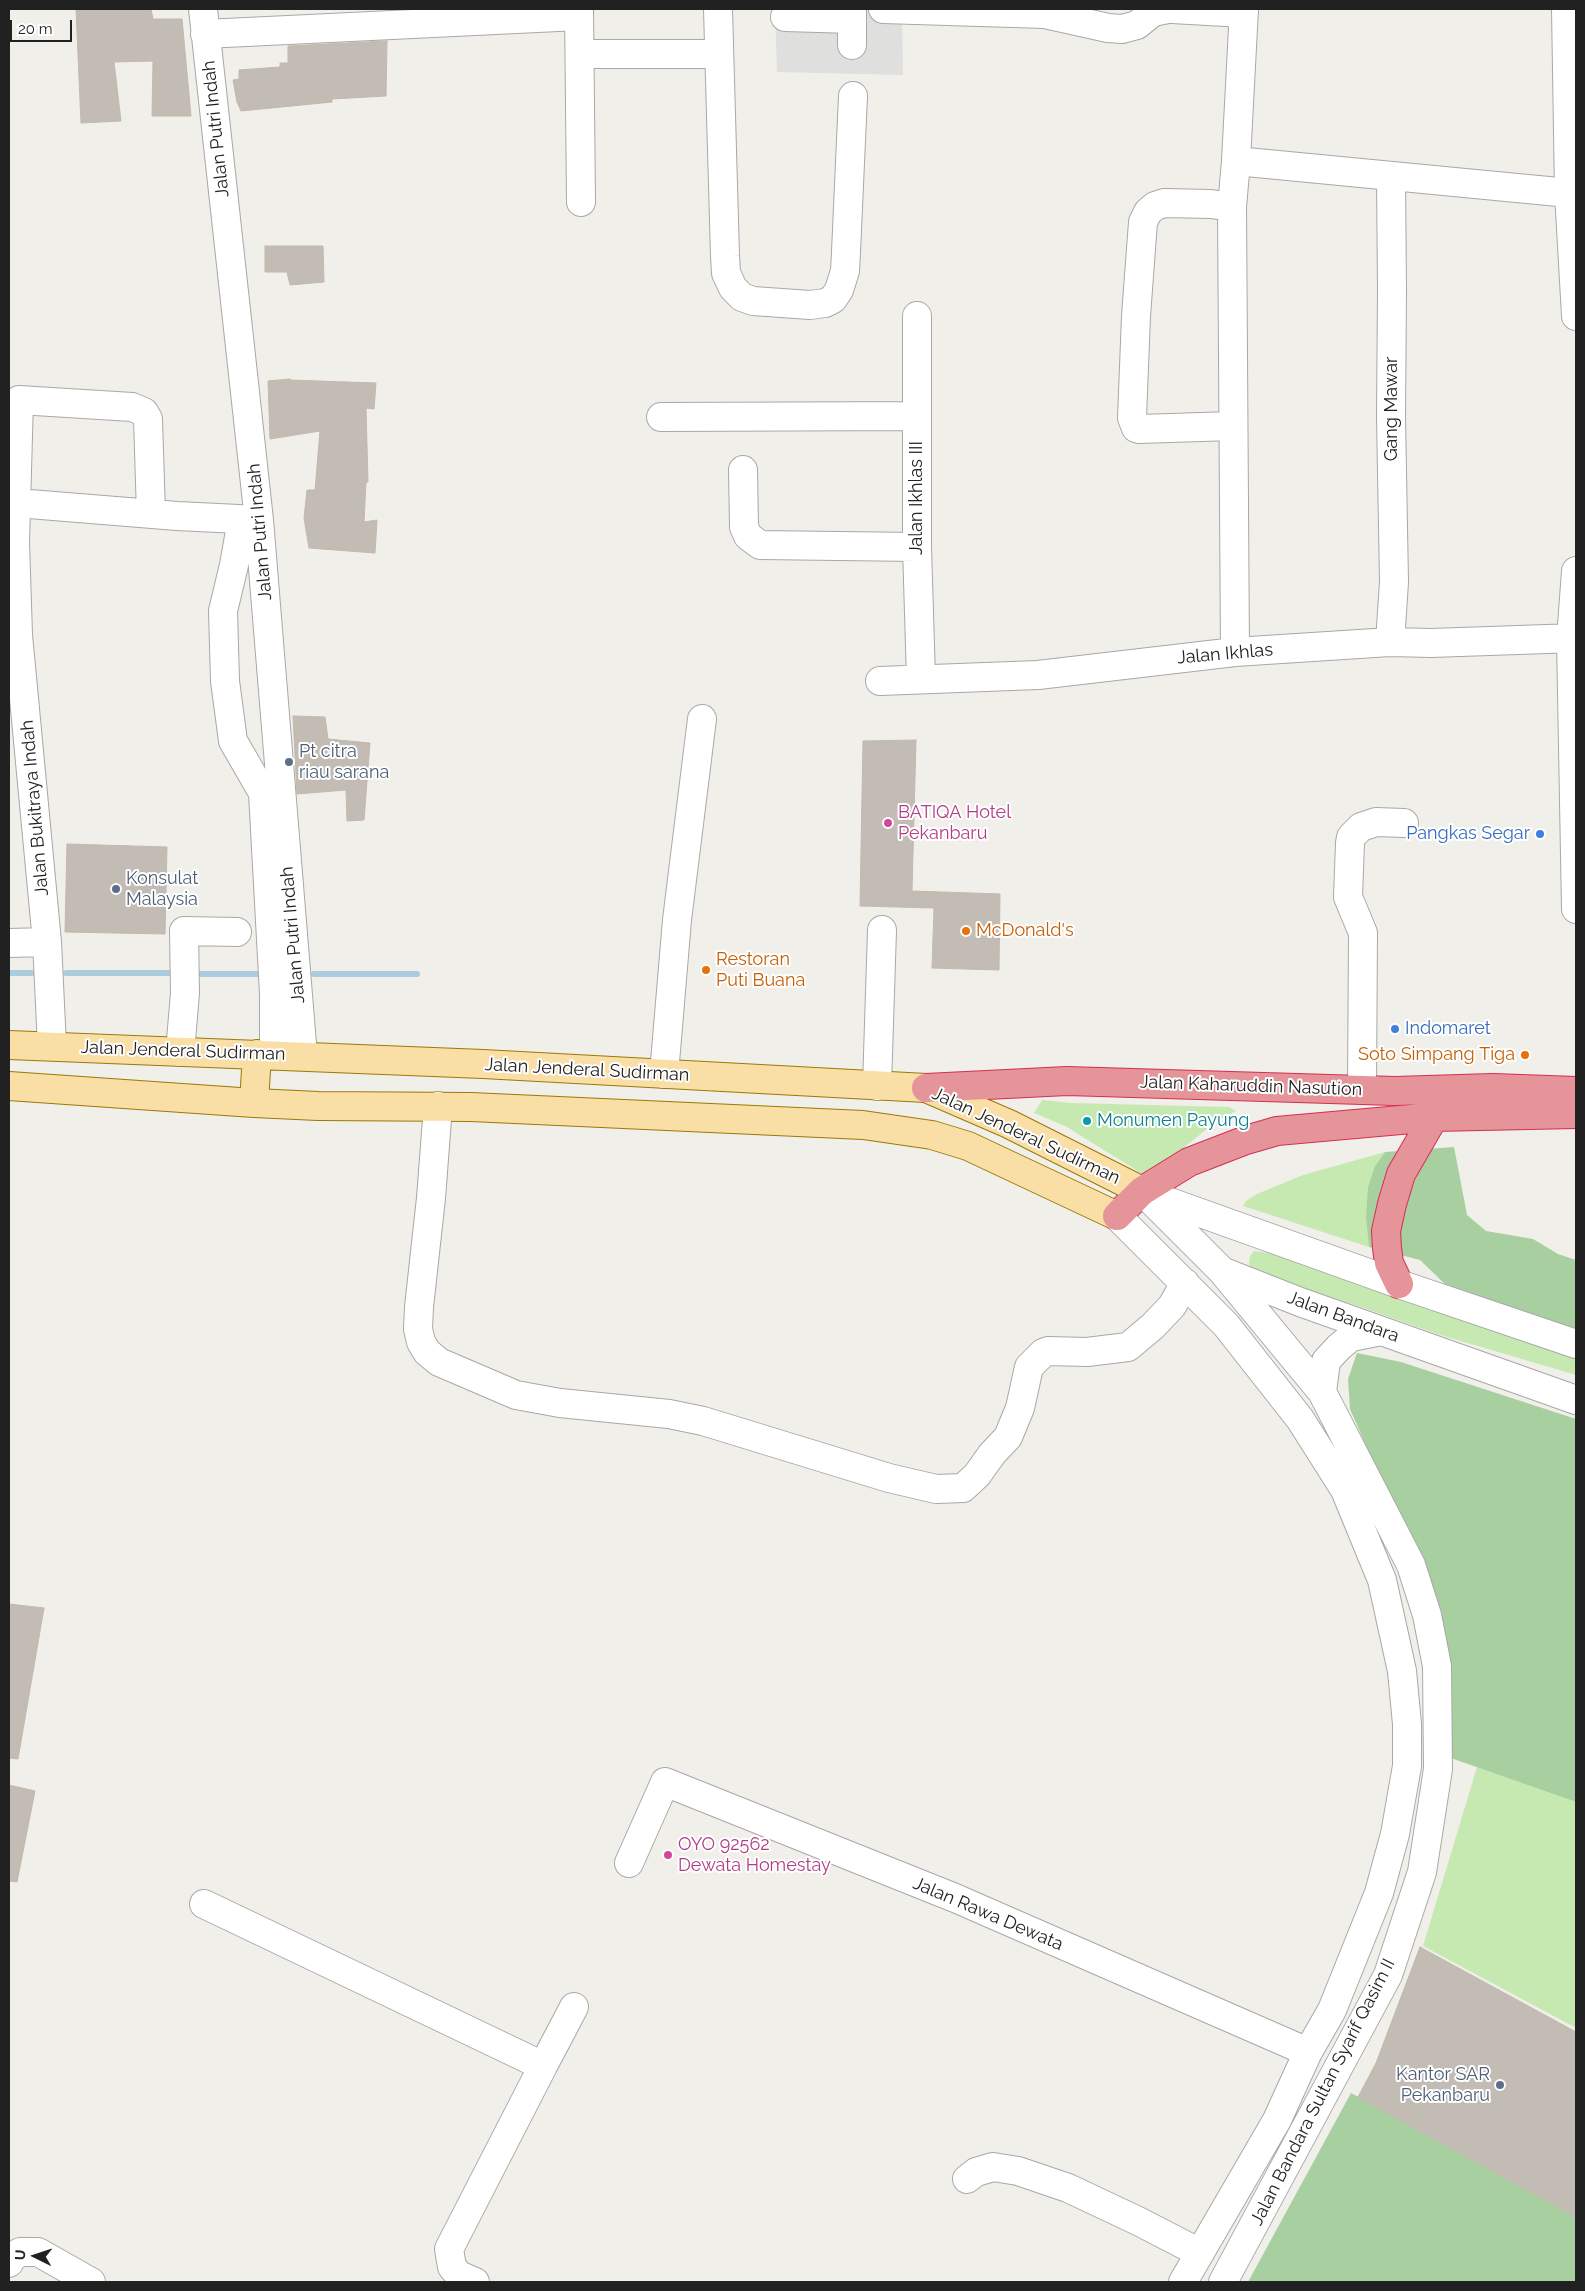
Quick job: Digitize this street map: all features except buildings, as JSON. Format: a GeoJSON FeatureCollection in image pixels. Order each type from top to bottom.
{"type":"FeatureCollection","features":[{"type":"Feature","properties":{"kind":"highway","name":"Jalan Kaharuddin Nasution"},"geometry":{"type":"LineString","coordinates":[[926,1088],[1067,1081],[1362,1090],[1493,1088],[1576,1092]]}},
{"type":"Feature","properties":{"kind":"highway","name":"Jalan Kaharuddin Nasution"},"geometry":{"type":"LineString","coordinates":[[1116,1216],[1142,1191],[1189,1162],[1246,1140],[1277,1131],[1434,1117],[1576,1114]]}},
{"type":"Feature","properties":{"kind":"highway"},"geometry":{"type":"LineString","coordinates":[[1399,1284],[1389,1263],[1386,1231],[1401,1174],[1434,1117]]}},
{"type":"Feature","properties":{"kind":"main road","name":"Jalan Jenderal Sudirman"},"geometry":{"type":"LineString","coordinates":[[9,1045],[266,1054],[926,1088],[1009,1124],[1142,1191]]}},
{"type":"Feature","properties":{"kind":"main road"},"geometry":{"type":"LineString","coordinates":[[254,1103],[266,1054]]}},
{"type":"Feature","properties":{"kind":"main road","name":"Jalan Jenderal Sudirman"},"geometry":{"type":"LineString","coordinates":[[9,1090],[318,1106],[438,1106],[863,1125],[932,1135],[968,1146],[1116,1216]]}},
{"type":"Feature","properties":{"kind":"street"},"geometry":{"type":"LineString","coordinates":[[718,9],[726,274],[733,288],[742,297],[753,301],[810,305],[825,303],[834,298],[839,290],[845,271],[853,96]]}},
{"type":"Feature","properties":{"kind":"street"},"geometry":{"type":"LineString","coordinates":[[883,9],[1045,14],[1108,28],[1122,29],[1137,25],[1153,12],[1170,9],[1244,11],[1232,207],[1235,652]]}},
{"type":"Feature","properties":{"kind":"street"},"geometry":{"type":"LineString","coordinates":[[1566,9],[1569,193],[1576,316]]}},
{"type":"Feature","properties":{"kind":"street"},"geometry":{"type":"LineString","coordinates":[[204,21],[579,13],[581,202]]}},
{"type":"Feature","properties":{"kind":"street"},"geometry":{"type":"LineString","coordinates":[[785,17],[852,24]]}},
{"type":"Feature","properties":{"kind":"street","name":"Jalan Putri Indah"},"geometry":{"type":"LineString","coordinates":[[204,21],[250,520],[283,814],[302,1056]]}},
{"type":"Feature","properties":{"kind":"street"},"geometry":{"type":"LineString","coordinates":[[580,54],[719,54]]}},
{"type":"Feature","properties":{"kind":"street"},"geometry":{"type":"LineString","coordinates":[[1236,161],[1569,193]]}},
{"type":"Feature","properties":{"kind":"street","name":"Gang Mawar"},"geometry":{"type":"LineString","coordinates":[[1390,642],[1394,582],[1391,417],[1391,176]]}},
{"type":"Feature","properties":{"kind":"street"},"geometry":{"type":"LineString","coordinates":[[1232,207],[1164,203],[1155,206],[1148,212],[1143,222],[1132,418],[1136,428],[1139,429],[1233,426]]}},
{"type":"Feature","properties":{"kind":"street","name":"Jalan Ikhlas III"},"geometry":{"type":"LineString","coordinates":[[917,316],[917,547],[920,679]]}},
{"type":"Feature","properties":{"kind":"street","name":"Jalan Bukitraya Indah"},"geometry":{"type":"LineString","coordinates":[[52,1046],[47,942],[12,569],[17,503],[19,400],[132,407],[144,412],[148,419],[150,514]]}},
{"type":"Feature","properties":{"kind":"street"},"geometry":{"type":"LineString","coordinates":[[661,417],[916,416]]}},
{"type":"Feature","properties":{"kind":"street"},"geometry":{"type":"LineString","coordinates":[[743,470],[744,527],[748,536],[760,546],[917,547]]}},
{"type":"Feature","properties":{"kind":"street"},"geometry":{"type":"LineString","coordinates":[[17,503],[250,520],[234,565],[223,611],[225,681],[233,741],[263,793],[283,814]]}},
{"type":"Feature","properties":{"kind":"street"},"geometry":{"type":"LineString","coordinates":[[1576,571],[1573,638],[1576,910]]}},
{"type":"Feature","properties":{"kind":"street","name":"Jalan Ikhlas"},"geometry":{"type":"LineString","coordinates":[[880,681],[1038,675],[1235,652],[1390,642],[1431,643],[1573,638]]}},
{"type":"Feature","properties":{"kind":"street"},"geometry":{"type":"LineString","coordinates":[[664,1074],[677,920],[702,719]]}},
{"type":"Feature","properties":{"kind":"street"},"geometry":{"type":"LineString","coordinates":[[263,793],[274,994],[266,1054]]}},
{"type":"Feature","properties":{"kind":"street"},"geometry":{"type":"LineString","coordinates":[[1362,1090],[1362,933],[1348,897],[1350,843],[1351,837],[1360,827],[1376,822],[1404,823]]}},
{"type":"Feature","properties":{"kind":"street"},"geometry":{"type":"LineString","coordinates":[[877,1086],[882,930]]}},
{"type":"Feature","properties":{"kind":"street"},"geometry":{"type":"LineString","coordinates":[[180,1052],[184,993],[184,932],[237,932]]}},
{"type":"Feature","properties":{"kind":"street"},"geometry":{"type":"LineString","coordinates":[[9,943],[47,942]]}},
{"type":"Feature","properties":{"kind":"street"},"geometry":{"type":"LineString","coordinates":[[438,1106],[434,1168],[418,1329],[421,1342],[427,1352],[439,1362],[516,1395],[560,1403],[669,1414],[703,1422],[889,1478],[936,1489],[962,1488],[977,1475],[992,1454],[1008,1437],[1020,1408],[1029,1366],[1043,1353],[1048,1351],[1087,1352],[1128,1347],[1153,1326],[1172,1306],[1185,1283]]}},
{"type":"Feature","properties":{"kind":"street"},"geometry":{"type":"LineString","coordinates":[[1142,1191],[1399,1284],[1576,1344]]}},
{"type":"Feature","properties":{"kind":"street","name":"Jalan Bandara Sultan Syarif Qasim II"},"geometry":{"type":"LineString","coordinates":[[1142,1191],[1222,1271],[1322,1392],[1411,1565],[1427,1615],[1437,1666],[1438,1769],[1422,1872],[1388,1975],[1223,2282]]}},
{"type":"Feature","properties":{"kind":"street","name":"Jalan Bandara Sultan Syarif Qasim II"},"geometry":{"type":"LineString","coordinates":[[1116,1216],[1226,1325],[1300,1418],[1345,1490],[1382,1580],[1402,1671],[1407,1724],[1407,1766],[1395,1834],[1379,1893],[1332,2010],[1308,2052],[1277,2120],[1183,2282]]}},
{"type":"Feature","properties":{"kind":"street","name":"Jalan Bandara"},"geometry":{"type":"LineString","coordinates":[[1116,1216],[1222,1271],[1300,1302],[1576,1400]]}},
{"type":"Feature","properties":{"kind":"street"},"geometry":{"type":"LineString","coordinates":[[1322,1392],[1326,1361],[1339,1347],[1352,1337],[1382,1331]]}},
{"type":"Feature","properties":{"kind":"street","name":"Jalan Rawa Dewata"},"geometry":{"type":"LineString","coordinates":[[629,1863],[665,1782],[955,1898],[1308,2052]]}},
{"type":"Feature","properties":{"kind":"street"},"geometry":{"type":"LineString","coordinates":[[204,1904],[543,2066]]}},
{"type":"Feature","properties":{"kind":"street"},"geometry":{"type":"LineString","coordinates":[[475,2282],[459,2275],[452,2267],[449,2249],[574,2007]]}},
{"type":"Feature","properties":{"kind":"street"},"geometry":{"type":"LineString","coordinates":[[967,2179],[976,2172],[993,2166],[1018,2171],[1068,2188],[1200,2253]]}},
{"type":"Feature","properties":{"kind":"street"},"geometry":{"type":"LineString","coordinates":[[1218,2221],[1248,2236]]}},
{"type":"Feature","properties":{"kind":"street"},"geometry":{"type":"LineString","coordinates":[[9,2263],[20,2252],[38,2252],[91,2282]]}},
{"type":"Feature","properties":{"kind":"shaded area"},"geometry":{"type":"Polygon","coordinates":[[[775,9],[902,9],[903,75],[777,72],[775,9]]]}},
{"type":"Feature","properties":{"kind":"green space"},"geometry":{"type":"Polygon","coordinates":[[[1042,1100],[1072,1103],[1229,1107],[1236,1111],[1218,1120],[1187,1145],[1151,1179],[1065,1126],[1034,1113],[1042,1100]]]}},
{"type":"Feature","properties":{"kind":"green space"},"geometry":{"type":"Polygon","coordinates":[[[1454,1147],[1467,1215],[1486,1231],[1533,1239],[1558,1254],[1576,1260],[1576,1336],[1447,1286],[1420,1260],[1369,1247],[1366,1219],[1368,1187],[1375,1166],[1385,1152],[1454,1147]]]}},
{"type":"Feature","properties":{"kind":"green space"},"geometry":{"type":"Polygon","coordinates":[[[1385,1152],[1375,1166],[1366,1219],[1369,1247],[1243,1206],[1246,1201],[1257,1194],[1303,1175],[1385,1152]]]}},
{"type":"Feature","properties":{"kind":"green space"},"geometry":{"type":"Polygon","coordinates":[[[1254,1251],[1270,1253],[1576,1357],[1576,1375],[1437,1334],[1260,1274],[1252,1270],[1249,1264],[1250,1256],[1254,1251]]]}},
{"type":"Feature","properties":{"kind":"green space"},"geometry":{"type":"Polygon","coordinates":[[[1357,1353],[1401,1362],[1576,1419],[1576,1802],[1448,1757],[1428,1587],[1350,1409],[1348,1379],[1357,1353]]]}},
{"type":"Feature","properties":{"kind":"green space"},"geometry":{"type":"Polygon","coordinates":[[[1477,1767],[1576,1802],[1576,2028],[1423,1946],[1477,1767]]]}},
{"type":"Feature","properties":{"kind":"green space"},"geometry":{"type":"Polygon","coordinates":[[[1351,2093],[1576,2217],[1576,2282],[1248,2282],[1351,2093]]]}},
{"type":"Feature","properties":{"kind":"waterway"},"geometry":{"type":"LineString","coordinates":[[9,973],[32,973]]}},
{"type":"Feature","properties":{"kind":"waterway"},"geometry":{"type":"LineString","coordinates":[[66,973],[178,973]]}},
{"type":"Feature","properties":{"kind":"waterway"},"geometry":{"type":"LineString","coordinates":[[190,974],[265,974]]}},
{"type":"Feature","properties":{"kind":"waterway"},"geometry":{"type":"LineString","coordinates":[[314,974],[417,974]]}},
{"type":"Feature","properties":{"kind":"place","name":"Pt citra riau sarana"},"geometry":{"type":"Point","coordinates":[289,762]}},
{"type":"Feature","properties":{"kind":"place","name":"BATIQA Hotel Pekanbaru"},"geometry":{"type":"Point","coordinates":[888,823]}},
{"type":"Feature","properties":{"kind":"place","name":"Pangkas Segar"},"geometry":{"type":"Point","coordinates":[1540,834]}},
{"type":"Feature","properties":{"kind":"place","name":"Konsulat Malaysia"},"geometry":{"type":"Point","coordinates":[116,889]}},
{"type":"Feature","properties":{"kind":"place","name":"McDonald's"},"geometry":{"type":"Point","coordinates":[966,931]}},
{"type":"Feature","properties":{"kind":"place","name":"Restoran Puti Buana"},"geometry":{"type":"Point","coordinates":[706,970]}},
{"type":"Feature","properties":{"kind":"place","name":"Indomaret"},"geometry":{"type":"Point","coordinates":[1395,1029]}},
{"type":"Feature","properties":{"kind":"place","name":"Soto Simpang Tiga"},"geometry":{"type":"Point","coordinates":[1525,1055]}},
{"type":"Feature","properties":{"kind":"place","name":"Monumen Payung"},"geometry":{"type":"Point","coordinates":[1087,1121]}},
{"type":"Feature","properties":{"kind":"place","name":"OYO 92562 Dewata Homestay"},"geometry":{"type":"Point","coordinates":[668,1855]}},
{"type":"Feature","properties":{"kind":"place","name":"Kantor SAR Pekanbaru"},"geometry":{"type":"Point","coordinates":[1500,2085]}}]}
